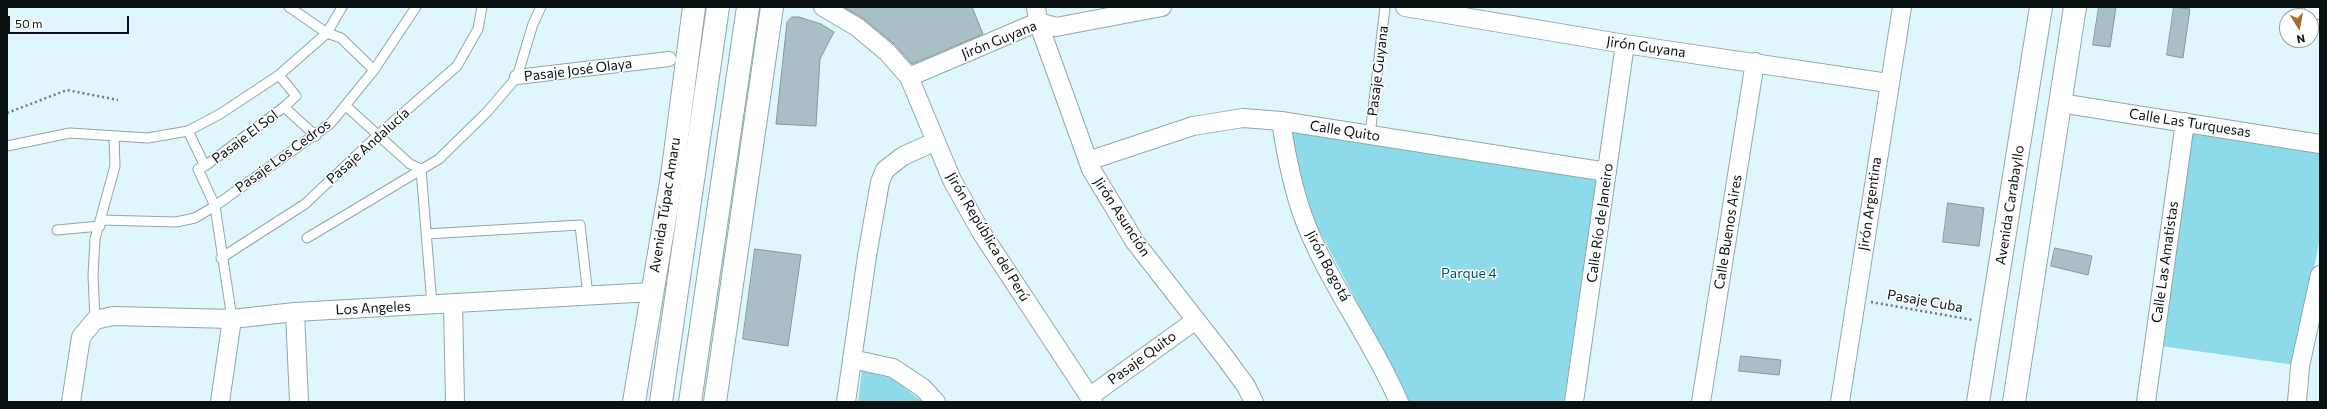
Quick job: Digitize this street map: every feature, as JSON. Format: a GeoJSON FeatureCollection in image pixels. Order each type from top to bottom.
{"type":"FeatureCollection","features":[{"type":"Feature","properties":{"kind":"main road","name":"Avenida Túpac Amaru"},"geometry":{"type":"LineString","coordinates":[[634,402],[672,176],[694,7]]}},
{"type":"Feature","properties":{"kind":"main road","name":"Avenida Túpac Amaru"},"geometry":{"type":"LineString","coordinates":[[661,402],[718,7]]}},
{"type":"Feature","properties":{"kind":"main road"},"geometry":{"type":"LineString","coordinates":[[690,402],[748,7]]}},
{"type":"Feature","properties":{"kind":"main road"},"geometry":{"type":"LineString","coordinates":[[715,402],[772,7]]}},
{"type":"Feature","properties":{"kind":"main road","name":"Avenida Carabayllo"},"geometry":{"type":"LineString","coordinates":[[1978,402],[2041,7]]}},
{"type":"Feature","properties":{"kind":"main road"},"geometry":{"type":"LineString","coordinates":[[2014,402],[2075,7]]}},
{"type":"Feature","properties":{"kind":"main road"},"geometry":{"type":"LineString","coordinates":[[2316,7],[2320,8]]}},
{"type":"Feature","properties":{"kind":"street","name":"Jirón República del Perú"},"geometry":{"type":"LineString","coordinates":[[823,7],[857,27],[887,52],[909,77],[924,110],[934,142],[952,180],[981,232],[1091,399]]}},
{"type":"Feature","properties":{"kind":"street","name":"Jirón Guyana"},"geometry":{"type":"LineString","coordinates":[[909,77],[1037,14],[1056,27],[1162,7]]}},
{"type":"Feature","properties":{"kind":"street","name":"Jirón Guyana"},"geometry":{"type":"LineString","coordinates":[[1405,7],[1625,44],[1755,62],[1888,83]]}},
{"type":"Feature","properties":{"kind":"street","name":"Jirón Argentina"},"geometry":{"type":"LineString","coordinates":[[1840,402],[1888,83],[1902,7]]}},
{"type":"Feature","properties":{"kind":"street","name":"Jirón Asunción"},"geometry":{"type":"LineString","coordinates":[[1037,14],[1088,160],[1114,210],[1135,242],[1242,380],[1254,402]]}},
{"type":"Feature","properties":{"kind":"street","name":"Calle Río de Janeiro"},"geometry":{"type":"LineString","coordinates":[[1574,402],[1625,44]]}},
{"type":"Feature","properties":{"kind":"street","name":"Pasaje José Olaya"},"geometry":{"type":"LineString","coordinates":[[517,77],[669,59]]}},
{"type":"Feature","properties":{"kind":"street","name":"Calle Buenos Aires"},"geometry":{"type":"LineString","coordinates":[[1701,402],[1755,62]]}},
{"type":"Feature","properties":{"kind":"street","name":"Calle Las Turquesas"},"geometry":{"type":"LineString","coordinates":[[2060,103],[2320,144]]}},
{"type":"Feature","properties":{"kind":"street","name":"Calle Quito"},"geometry":{"type":"LineString","coordinates":[[1088,160],[1193,126],[1243,118],[1281,121],[1607,172]]}},
{"type":"Feature","properties":{"kind":"street","name":"Jirón Bogotá"},"geometry":{"type":"LineString","coordinates":[[1281,121],[1289,172],[1304,220],[1325,264],[1366,336],[1399,402]]}},
{"type":"Feature","properties":{"kind":"street","name":"Calle Las Amatistas"},"geometry":{"type":"LineString","coordinates":[[2146,402],[2184,122]]}},
{"type":"Feature","properties":{"kind":"street"},"geometry":{"type":"LineString","coordinates":[[846,402],[880,182],[886,170],[903,156],[934,142]]}},
{"type":"Feature","properties":{"kind":"street"},"geometry":{"type":"LineString","coordinates":[[2297,402],[2300,366],[2320,275]]}},
{"type":"Feature","properties":{"kind":"street","name":"Los Angeles"},"geometry":{"type":"LineString","coordinates":[[94,320],[113,316],[232,319],[295,312],[652,292]]}},
{"type":"Feature","properties":{"kind":"street"},"geometry":{"type":"LineString","coordinates":[[453,304],[455,402]]}},
{"type":"Feature","properties":{"kind":"street"},"geometry":{"type":"LineString","coordinates":[[295,312],[299,402]]}},
{"type":"Feature","properties":{"kind":"street"},"geometry":{"type":"LineString","coordinates":[[220,402],[232,319]]}},
{"type":"Feature","properties":{"kind":"street"},"geometry":{"type":"LineString","coordinates":[[71,402],[81,337],[94,320]]}},
{"type":"Feature","properties":{"kind":"street","name":"Pasaje Quito"},"geometry":{"type":"LineString","coordinates":[[1091,399],[1196,320]]}},
{"type":"Feature","properties":{"kind":"street"},"geometry":{"type":"LineString","coordinates":[[852,359],[893,368],[923,388],[936,402]]}},
{"type":"Feature","properties":{"kind":"lane"},"geometry":{"type":"LineString","coordinates":[[289,7],[327,33],[341,38],[374,70]]}},
{"type":"Feature","properties":{"kind":"lane"},"geometry":{"type":"LineString","coordinates":[[7,146],[70,133],[148,138],[188,131],[220,114],[278,75],[327,33],[342,7]]}},
{"type":"Feature","properties":{"kind":"lane","name":"Pasaje Los Cedros"},"geometry":{"type":"LineString","coordinates":[[57,230],[100,223],[176,222],[195,218],[215,206],[316,136],[331,123],[374,70],[416,7]]}},
{"type":"Feature","properties":{"kind":"lane","name":"Pasaje Andalucía"},"geometry":{"type":"LineString","coordinates":[[221,258],[305,204],[377,136],[457,66],[478,29],[482,7]]}},
{"type":"Feature","properties":{"kind":"lane"},"geometry":{"type":"LineString","coordinates":[[517,77],[533,24],[541,7]]}},
{"type":"Feature","properties":{"kind":"lane","name":"Pasaje Guyana"},"geometry":{"type":"LineString","coordinates":[[1370,135],[1386,7]]}},
{"type":"Feature","properties":{"kind":"lane","name":"Pasaje El Sol"},"geometry":{"type":"LineString","coordinates":[[205,166],[284,107],[296,96],[278,75]]}},
{"type":"Feature","properties":{"kind":"lane","name":"Pasaje José Olaya"},"geometry":{"type":"LineString","coordinates":[[306,238],[439,159],[458,143],[517,77]]}},
{"type":"Feature","properties":{"kind":"lane"},"geometry":{"type":"LineString","coordinates":[[346,106],[377,136],[410,164],[421,170],[432,305]]}},
{"type":"Feature","properties":{"kind":"lane"},"geometry":{"type":"LineString","coordinates":[[284,107],[316,136]]}},
{"type":"Feature","properties":{"kind":"lane"},"geometry":{"type":"LineString","coordinates":[[188,131],[205,166],[198,169],[215,206],[221,258],[232,319]]}},
{"type":"Feature","properties":{"kind":"lane"},"geometry":{"type":"LineString","coordinates":[[94,320],[93,275],[95,239],[115,166],[114,137]]}},
{"type":"Feature","properties":{"kind":"lane"},"geometry":{"type":"LineString","coordinates":[[426,234],[580,226],[588,296]]}},
{"type":"Feature","properties":{"kind":"path"},"geometry":{"type":"LineString","coordinates":[[7,113],[67,90],[118,100]]}},
{"type":"Feature","properties":{"kind":"path","name":"Pasaje Cuba"},"geometry":{"type":"LineString","coordinates":[[1856,300],[1991,323]]}},
{"type":"Feature","properties":{"kind":"green space","name":"Parque 4"},"geometry":{"type":"Polygon","coordinates":[[[1290,130],[1598,178],[1566,402],[1409,402],[1316,224],[1297,174],[1290,130]]]}},
{"type":"Feature","properties":{"kind":"green space"},"geometry":{"type":"Polygon","coordinates":[[[2190,131],[2320,153],[2320,237],[2295,365],[2161,346],[2190,131]]]}},
{"type":"Feature","properties":{"kind":"green space"},"geometry":{"type":"Polygon","coordinates":[[[862,370],[893,379],[923,402],[858,402],[862,370]]]}},
{"type":"Feature","properties":{"kind":"building"},"geometry":{"type":"Polygon","coordinates":[[[844,7],[972,7],[983,34],[912,64],[894,44],[864,19],[844,7]]]}},
{"type":"Feature","properties":{"kind":"building"},"geometry":{"type":"Polygon","coordinates":[[[2099,7],[2116,7],[2110,47],[2093,45],[2099,7]]]}},
{"type":"Feature","properties":{"kind":"building"},"geometry":{"type":"Polygon","coordinates":[[[2174,7],[2190,9],[2183,58],[2167,55],[2174,7]]]}},
{"type":"Feature","properties":{"kind":"building"},"geometry":{"type":"Polygon","coordinates":[[[792,17],[799,17],[821,24],[834,32],[820,59],[816,126],[776,124],[787,22],[792,17]]]}},
{"type":"Feature","properties":{"kind":"building"},"geometry":{"type":"Polygon","coordinates":[[[1948,203],[1984,208],[1979,246],[1943,242],[1948,203]]]}},
{"type":"Feature","properties":{"kind":"building"},"geometry":{"type":"Polygon","coordinates":[[[2055,248],[2092,256],[2088,275],[2051,266],[2055,248]]]}},
{"type":"Feature","properties":{"kind":"building"},"geometry":{"type":"Polygon","coordinates":[[[755,249],[801,255],[788,346],[743,339],[755,249]]]}},
{"type":"Feature","properties":{"kind":"building"},"geometry":{"type":"Polygon","coordinates":[[[1741,356],[1781,360],[1779,375],[1739,371],[1741,356]]]}}]}
